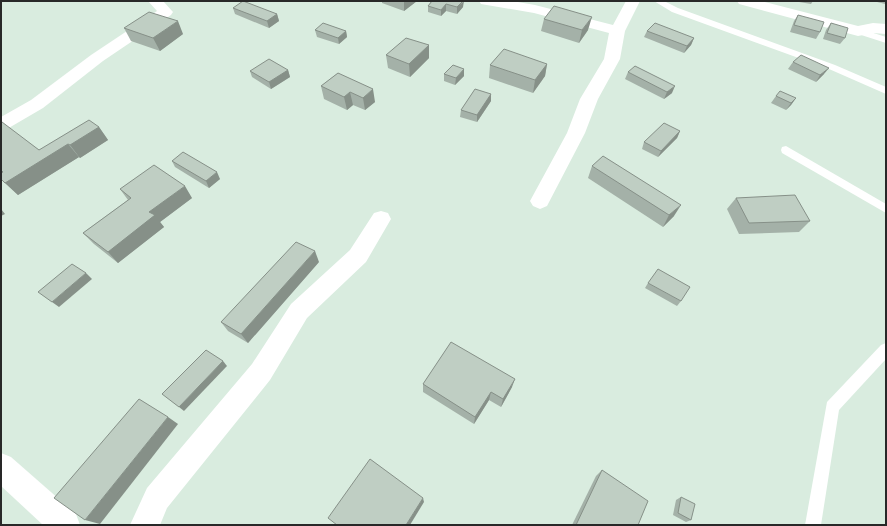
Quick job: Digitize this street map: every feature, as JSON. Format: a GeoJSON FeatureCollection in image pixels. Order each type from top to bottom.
{"type":"FeatureCollection","features":[{"type":"Feature","properties":{"kind":"street"},"geometry":{"type":"LineString","coordinates":[[1,125],[37,104],[97,58],[166,12],[154,1]]}},
{"type":"Feature","properties":{"kind":"street"},"geometry":{"type":"LineString","coordinates":[[486,1],[534,9],[617,31]]}},
{"type":"Feature","properties":{"kind":"street"},"geometry":{"type":"LineString","coordinates":[[540,201],[576,133],[589,98],[612,59],[617,31],[633,1]]}},
{"type":"Feature","properties":{"kind":"street"},"geometry":{"type":"LineString","coordinates":[[744,1],[858,31],[873,28],[886,29]]}},
{"type":"Feature","properties":{"kind":"street"},"geometry":{"type":"LineString","coordinates":[[145,525],[157,498],[261,372],[299,312],[358,256],[381,219]]}},
{"type":"Feature","properties":{"kind":"street"},"geometry":{"type":"LineString","coordinates":[[1,467],[66,525]]}},
{"type":"Feature","properties":{"kind":"lane"},"geometry":{"type":"LineString","coordinates":[[658,1],[675,10],[832,68],[886,91]]}},
{"type":"Feature","properties":{"kind":"lane"},"geometry":{"type":"LineString","coordinates":[[858,31],[886,40]]}},
{"type":"Feature","properties":{"kind":"lane"},"geometry":{"type":"LineString","coordinates":[[786,150],[886,209]]}},
{"type":"Feature","properties":{"kind":"lane"},"geometry":{"type":"LineString","coordinates":[[813,525],[832,407],[886,349]]}},
{"type":"Feature","properties":{"kind":"building"},"geometry":{"type":"Polygon","coordinates":[[[243,1],[277,14],[267,21],[233,8],[243,1]]]}},
{"type":"Feature","properties":{"kind":"building"},"geometry":{"type":"Polygon","coordinates":[[[432,1],[463,1],[457,7],[446,4],[441,10],[428,6],[432,1]]]}},
{"type":"Feature","properties":{"kind":"building"},"geometry":{"type":"Polygon","coordinates":[[[554,6],[592,17],[582,30],[544,19],[554,6]]]}},
{"type":"Feature","properties":{"kind":"building"},"geometry":{"type":"Polygon","coordinates":[[[149,12],[178,21],[153,38],[124,28],[149,12]]]}},
{"type":"Feature","properties":{"kind":"building"},"geometry":{"type":"Polygon","coordinates":[[[798,15],[824,22],[820,32],[794,25],[798,15]]]}},
{"type":"Feature","properties":{"kind":"building"},"geometry":{"type":"Polygon","coordinates":[[[323,23],[346,31],[338,38],[315,30],[323,23]]]}},
{"type":"Feature","properties":{"kind":"building"},"geometry":{"type":"Polygon","coordinates":[[[655,23],[694,38],[687,46],[647,31],[655,23]]]}},
{"type":"Feature","properties":{"kind":"building"},"geometry":{"type":"Polygon","coordinates":[[[831,23],[848,28],[845,38],[827,33],[831,23]]]}},
{"type":"Feature","properties":{"kind":"building"},"geometry":{"type":"Polygon","coordinates":[[[406,38],[429,45],[409,64],[386,55],[406,38]]]}},
{"type":"Feature","properties":{"kind":"building"},"geometry":{"type":"Polygon","coordinates":[[[504,49],[547,64],[535,80],[490,65],[504,49]]]}},
{"type":"Feature","properties":{"kind":"building"},"geometry":{"type":"Polygon","coordinates":[[[801,55],[829,68],[820,75],[793,62],[801,55]]]}},
{"type":"Feature","properties":{"kind":"building"},"geometry":{"type":"Polygon","coordinates":[[[269,59],[288,70],[269,82],[250,71],[269,59]]]}},
{"type":"Feature","properties":{"kind":"building"},"geometry":{"type":"Polygon","coordinates":[[[453,65],[464,69],[456,78],[444,74],[453,65]]]}},
{"type":"Feature","properties":{"kind":"building"},"geometry":{"type":"Polygon","coordinates":[[[635,66],[675,86],[667,92],[628,72],[635,66]]]}},
{"type":"Feature","properties":{"kind":"building"},"geometry":{"type":"Polygon","coordinates":[[[338,73],[373,89],[363,98],[350,92],[344,97],[321,86],[338,73]]]}},
{"type":"Feature","properties":{"kind":"building"},"geometry":{"type":"Polygon","coordinates":[[[475,89],[491,94],[477,115],[461,110],[475,89]]]}},
{"type":"Feature","properties":{"kind":"building"},"geometry":{"type":"Polygon","coordinates":[[[780,91],[796,98],[791,103],[776,96],[780,91]]]}},
{"type":"Feature","properties":{"kind":"building"},"geometry":{"type":"Polygon","coordinates":[[[89,120],[99,127],[70,145],[68,144],[5,183],[1,179],[1,173],[3,172],[1,170],[2,122],[39,150],[89,120]]]}},
{"type":"Feature","properties":{"kind":"building"},"geometry":{"type":"Polygon","coordinates":[[[664,123],[680,131],[661,151],[644,142],[664,123]]]}},
{"type":"Feature","properties":{"kind":"building"},"geometry":{"type":"Polygon","coordinates":[[[183,152],[217,172],[206,181],[172,161],[183,152]]]}},
{"type":"Feature","properties":{"kind":"building"},"geometry":{"type":"Polygon","coordinates":[[[603,156],[681,205],[669,215],[592,166],[603,156]]]}},
{"type":"Feature","properties":{"kind":"building"},"geometry":{"type":"Polygon","coordinates":[[[154,165],[185,186],[149,212],[155,215],[108,252],[83,233],[131,198],[120,189],[154,165]]]}},
{"type":"Feature","properties":{"kind":"building"},"geometry":{"type":"Polygon","coordinates":[[[795,195],[810,221],[749,223],[736,198],[795,195]]]}},
{"type":"Feature","properties":{"kind":"building"},"geometry":{"type":"Polygon","coordinates":[[[296,242],[315,251],[241,334],[221,322],[296,242]]]}},
{"type":"Feature","properties":{"kind":"building"},"geometry":{"type":"Polygon","coordinates":[[[72,264],[86,273],[52,302],[38,292],[72,264]]]}},
{"type":"Feature","properties":{"kind":"building"},"geometry":{"type":"Polygon","coordinates":[[[658,269],[690,287],[681,301],[648,283],[658,269]]]}},
{"type":"Feature","properties":{"kind":"building"},"geometry":{"type":"Polygon","coordinates":[[[451,342],[515,379],[503,399],[491,392],[475,417],[423,384],[451,342]]]}},
{"type":"Feature","properties":{"kind":"building"},"geometry":{"type":"Polygon","coordinates":[[[206,350],[223,361],[179,407],[162,394],[206,350]]]}},
{"type":"Feature","properties":{"kind":"building"},"geometry":{"type":"Polygon","coordinates":[[[139,399],[168,417],[85,520],[54,498],[139,399]]]}},
{"type":"Feature","properties":{"kind":"building"},"geometry":{"type":"Polygon","coordinates":[[[370,459],[423,498],[406,525],[337,525],[328,518],[370,459]]]}},
{"type":"Feature","properties":{"kind":"building"},"geometry":{"type":"Polygon","coordinates":[[[602,470],[648,501],[638,525],[576,525],[602,470]]]}},
{"type":"Feature","properties":{"kind":"building"},"geometry":{"type":"Polygon","coordinates":[[[681,497],[695,504],[691,520],[678,513],[681,497]]]}}]}
